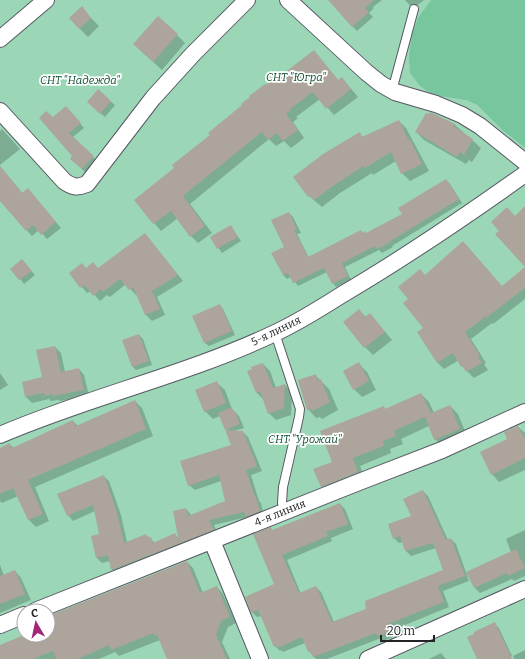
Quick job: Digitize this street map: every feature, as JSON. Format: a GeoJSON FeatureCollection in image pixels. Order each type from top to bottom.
{"type":"FeatureCollection","features":[{"type":"Feature","properties":{"kind":"street"},"geometry":{"type":"LineString","coordinates":[[0,39],[46,0]]}},
{"type":"Feature","properties":{"kind":"street"},"geometry":{"type":"LineString","coordinates":[[0,111],[64,181],[72,187],[79,187],[87,184],[153,98],[193,54],[247,0]]}},
{"type":"Feature","properties":{"kind":"street"},"geometry":{"type":"LineString","coordinates":[[288,0],[381,84],[392,91],[436,104],[462,115],[480,126],[525,162]]}},
{"type":"Feature","properties":{"kind":"street","name":"5-я линия"},"geometry":{"type":"LineString","coordinates":[[0,435],[44,417],[176,373],[275,333],[355,287],[426,243],[525,174]]}},
{"type":"Feature","properties":{"kind":"street","name":"4-я линия"},"geometry":{"type":"LineString","coordinates":[[55,603],[442,450],[525,412]]}},
{"type":"Feature","properties":{"kind":"street"},"geometry":{"type":"LineString","coordinates":[[212,541],[260,659]]}},
{"type":"Feature","properties":{"kind":"street"},"geometry":{"type":"LineString","coordinates":[[368,659],[525,589]]}},
{"type":"Feature","properties":{"kind":"street"},"geometry":{"type":"LineString","coordinates":[[0,625],[16,618]]}},
{"type":"Feature","properties":{"kind":"lane"},"geometry":{"type":"LineString","coordinates":[[392,91],[414,9]]}},
{"type":"Feature","properties":{"kind":"lane"},"geometry":{"type":"LineString","coordinates":[[275,333],[300,409],[282,495],[285,511]]}},
{"type":"Feature","properties":{"kind":"green space","name":"СНТ \"Урожай\""},"geometry":{"type":"Polygon","coordinates":[[[0,0],[431,0],[419,16],[466,100],[477,105],[503,131],[525,148],[525,659],[0,659],[0,0]]]}},
{"type":"Feature","properties":{"kind":"green space"},"geometry":{"type":"Polygon","coordinates":[[[431,0],[525,0],[525,148],[503,131],[477,105],[466,100],[433,95],[420,86],[410,73],[409,56],[412,34],[419,16],[431,0]]]}},
{"type":"Feature","properties":{"kind":"building"},"geometry":{"type":"Polygon","coordinates":[[[328,0],[374,0],[365,8],[369,12],[352,27],[328,0]]]}},
{"type":"Feature","properties":{"kind":"building"},"geometry":{"type":"Polygon","coordinates":[[[82,6],[91,18],[79,29],[69,18],[82,6]]]}},
{"type":"Feature","properties":{"kind":"building"},"geometry":{"type":"Polygon","coordinates":[[[158,16],[178,34],[153,62],[133,44],[158,16]]]}},
{"type":"Feature","properties":{"kind":"building"},"geometry":{"type":"Polygon","coordinates":[[[314,50],[338,80],[342,77],[351,89],[326,109],[313,92],[290,109],[291,110],[286,114],[298,130],[283,141],[277,133],[268,140],[262,132],[183,196],[205,226],[190,237],[171,211],[153,224],[134,200],[174,168],[172,165],[210,135],[208,133],[242,105],[241,104],[250,97],[249,96],[273,79],[274,81],[314,50]]]}},
{"type":"Feature","properties":{"kind":"building"},"geometry":{"type":"Polygon","coordinates":[[[98,89],[111,101],[100,114],[87,102],[98,89]]]}},
{"type":"Feature","properties":{"kind":"building"},"geometry":{"type":"Polygon","coordinates":[[[66,106],[81,123],[69,133],[94,156],[82,169],[70,159],[72,156],[39,118],[46,111],[53,117],[66,106]]]}},
{"type":"Feature","properties":{"kind":"building"},"geometry":{"type":"Polygon","coordinates":[[[430,112],[455,124],[453,126],[473,139],[464,155],[460,152],[457,157],[415,132],[426,113],[429,114],[430,112]]]}},
{"type":"Feature","properties":{"kind":"building"},"geometry":{"type":"Polygon","coordinates":[[[399,120],[422,164],[401,174],[391,152],[365,168],[364,166],[314,200],[310,196],[308,197],[293,177],[323,154],[360,132],[362,137],[399,120]]]}},
{"type":"Feature","properties":{"kind":"building"},"geometry":{"type":"Polygon","coordinates":[[[0,166],[22,193],[28,188],[56,222],[41,235],[33,225],[26,231],[0,201],[0,166]]]}},
{"type":"Feature","properties":{"kind":"building"},"geometry":{"type":"Polygon","coordinates":[[[446,179],[459,199],[389,243],[377,249],[375,246],[342,263],[348,276],[332,284],[324,268],[293,283],[288,273],[283,275],[271,253],[284,247],[271,220],[289,212],[297,229],[294,230],[308,257],[361,230],[362,233],[365,231],[366,233],[402,214],[398,208],[446,179]]]}},
{"type":"Feature","properties":{"kind":"building"},"geometry":{"type":"Polygon","coordinates":[[[525,206],[525,267],[495,234],[499,231],[491,222],[507,207],[515,216],[525,206]]]}},
{"type":"Feature","properties":{"kind":"building"},"geometry":{"type":"Polygon","coordinates":[[[231,225],[238,237],[217,249],[210,237],[231,225]]]}},
{"type":"Feature","properties":{"kind":"building"},"geometry":{"type":"Polygon","coordinates":[[[145,233],[178,275],[152,291],[160,309],[145,315],[133,287],[129,290],[120,279],[103,292],[101,289],[93,296],[85,285],[80,288],[69,273],[82,263],[86,268],[93,262],[98,268],[145,233]]]}},
{"type":"Feature","properties":{"kind":"building"},"geometry":{"type":"Polygon","coordinates":[[[463,241],[502,286],[525,267],[525,288],[465,332],[480,356],[478,357],[482,363],[466,372],[463,366],[461,367],[453,353],[437,363],[417,332],[423,328],[403,303],[408,299],[398,287],[420,269],[425,275],[463,241]]]}},
{"type":"Feature","properties":{"kind":"building"},"geometry":{"type":"Polygon","coordinates":[[[22,259],[32,271],[19,280],[10,269],[22,259]]]}},
{"type":"Feature","properties":{"kind":"building"},"geometry":{"type":"Polygon","coordinates":[[[220,304],[232,331],[204,343],[192,316],[220,304]]]}},
{"type":"Feature","properties":{"kind":"building"},"geometry":{"type":"Polygon","coordinates":[[[359,309],[365,317],[370,313],[385,332],[364,348],[343,322],[359,309]]]}},
{"type":"Feature","properties":{"kind":"building"},"geometry":{"type":"Polygon","coordinates":[[[139,334],[149,361],[132,367],[122,340],[139,334]]]}},
{"type":"Feature","properties":{"kind":"building"},"geometry":{"type":"Polygon","coordinates":[[[55,346],[61,372],[79,368],[84,390],[53,396],[53,394],[45,396],[44,393],[25,397],[22,382],[42,377],[36,350],[55,346]]]}},
{"type":"Feature","properties":{"kind":"building"},"geometry":{"type":"Polygon","coordinates":[[[359,362],[369,381],[353,390],[343,371],[359,362]]]}},
{"type":"Feature","properties":{"kind":"building"},"geometry":{"type":"Polygon","coordinates":[[[263,363],[273,388],[285,384],[284,408],[268,414],[260,391],[256,393],[247,371],[252,369],[251,367],[263,363]]]}},
{"type":"Feature","properties":{"kind":"building"},"geometry":{"type":"Polygon","coordinates":[[[316,374],[318,381],[321,379],[330,402],[312,411],[311,409],[307,410],[298,380],[316,374]]]}},
{"type":"Feature","properties":{"kind":"building"},"geometry":{"type":"Polygon","coordinates":[[[217,381],[226,403],[204,412],[195,390],[217,381]]]}},
{"type":"Feature","properties":{"kind":"building"},"geometry":{"type":"Polygon","coordinates":[[[421,393],[431,413],[450,405],[460,429],[434,440],[425,417],[394,431],[396,436],[383,441],[384,446],[353,458],[358,472],[321,487],[313,469],[332,462],[320,431],[384,406],[385,409],[421,393]]]}},
{"type":"Feature","properties":{"kind":"building"},"geometry":{"type":"Polygon","coordinates":[[[135,400],[146,429],[28,480],[43,514],[28,520],[13,488],[0,494],[0,448],[10,443],[12,448],[73,420],[76,426],[135,400]]]}},
{"type":"Feature","properties":{"kind":"building"},"geometry":{"type":"Polygon","coordinates":[[[232,407],[240,424],[225,430],[218,413],[232,407]]]}},
{"type":"Feature","properties":{"kind":"building"},"geometry":{"type":"Polygon","coordinates":[[[518,426],[525,439],[525,458],[491,475],[480,452],[507,439],[504,432],[518,426]]]}},
{"type":"Feature","properties":{"kind":"building"},"geometry":{"type":"Polygon","coordinates":[[[225,430],[243,431],[257,466],[246,470],[260,511],[246,517],[244,512],[209,520],[214,530],[111,570],[108,555],[96,558],[91,536],[99,534],[93,505],[67,516],[57,494],[104,475],[116,509],[124,543],[146,534],[148,538],[151,537],[153,543],[175,533],[179,542],[173,511],[186,508],[188,516],[225,501],[219,475],[188,486],[180,461],[231,445],[225,430]]]}},
{"type":"Feature","properties":{"kind":"building"},"geometry":{"type":"Polygon","coordinates":[[[423,490],[446,540],[451,538],[465,576],[438,586],[444,602],[388,624],[391,631],[377,636],[376,633],[313,657],[310,651],[308,652],[302,637],[277,648],[276,645],[274,647],[258,610],[251,613],[245,597],[274,584],[253,534],[271,527],[272,530],[340,503],[348,524],[326,532],[328,536],[282,555],[299,593],[316,586],[332,622],[366,609],[365,601],[443,570],[433,543],[405,551],[400,536],[393,539],[388,524],[411,516],[403,499],[423,490]]]}},
{"type":"Feature","properties":{"kind":"building"},"geometry":{"type":"Polygon","coordinates":[[[516,549],[525,568],[508,576],[507,573],[474,588],[466,572],[516,549]]]}},
{"type":"Feature","properties":{"kind":"building"},"geometry":{"type":"Polygon","coordinates":[[[187,561],[200,593],[217,586],[230,617],[221,621],[216,635],[227,659],[167,659],[157,635],[155,636],[154,633],[111,650],[109,645],[78,659],[56,659],[53,651],[33,659],[0,659],[0,645],[16,638],[16,643],[56,643],[56,613],[187,561]]]}},
{"type":"Feature","properties":{"kind":"building"},"geometry":{"type":"Polygon","coordinates":[[[15,570],[25,594],[0,604],[0,576],[15,570]]]}},
{"type":"Feature","properties":{"kind":"building"},"geometry":{"type":"Polygon","coordinates":[[[495,622],[512,659],[477,659],[467,637],[495,622]]]}},
{"type":"Feature","properties":{"kind":"park label","name":"СНТ \"Югра\""},"geometry":{"type":"Point","coordinates":[296,77]}},
{"type":"Feature","properties":{"kind":"park label","name":"СНТ \"Надежда\""},"geometry":{"type":"Point","coordinates":[80,80]}}]}
